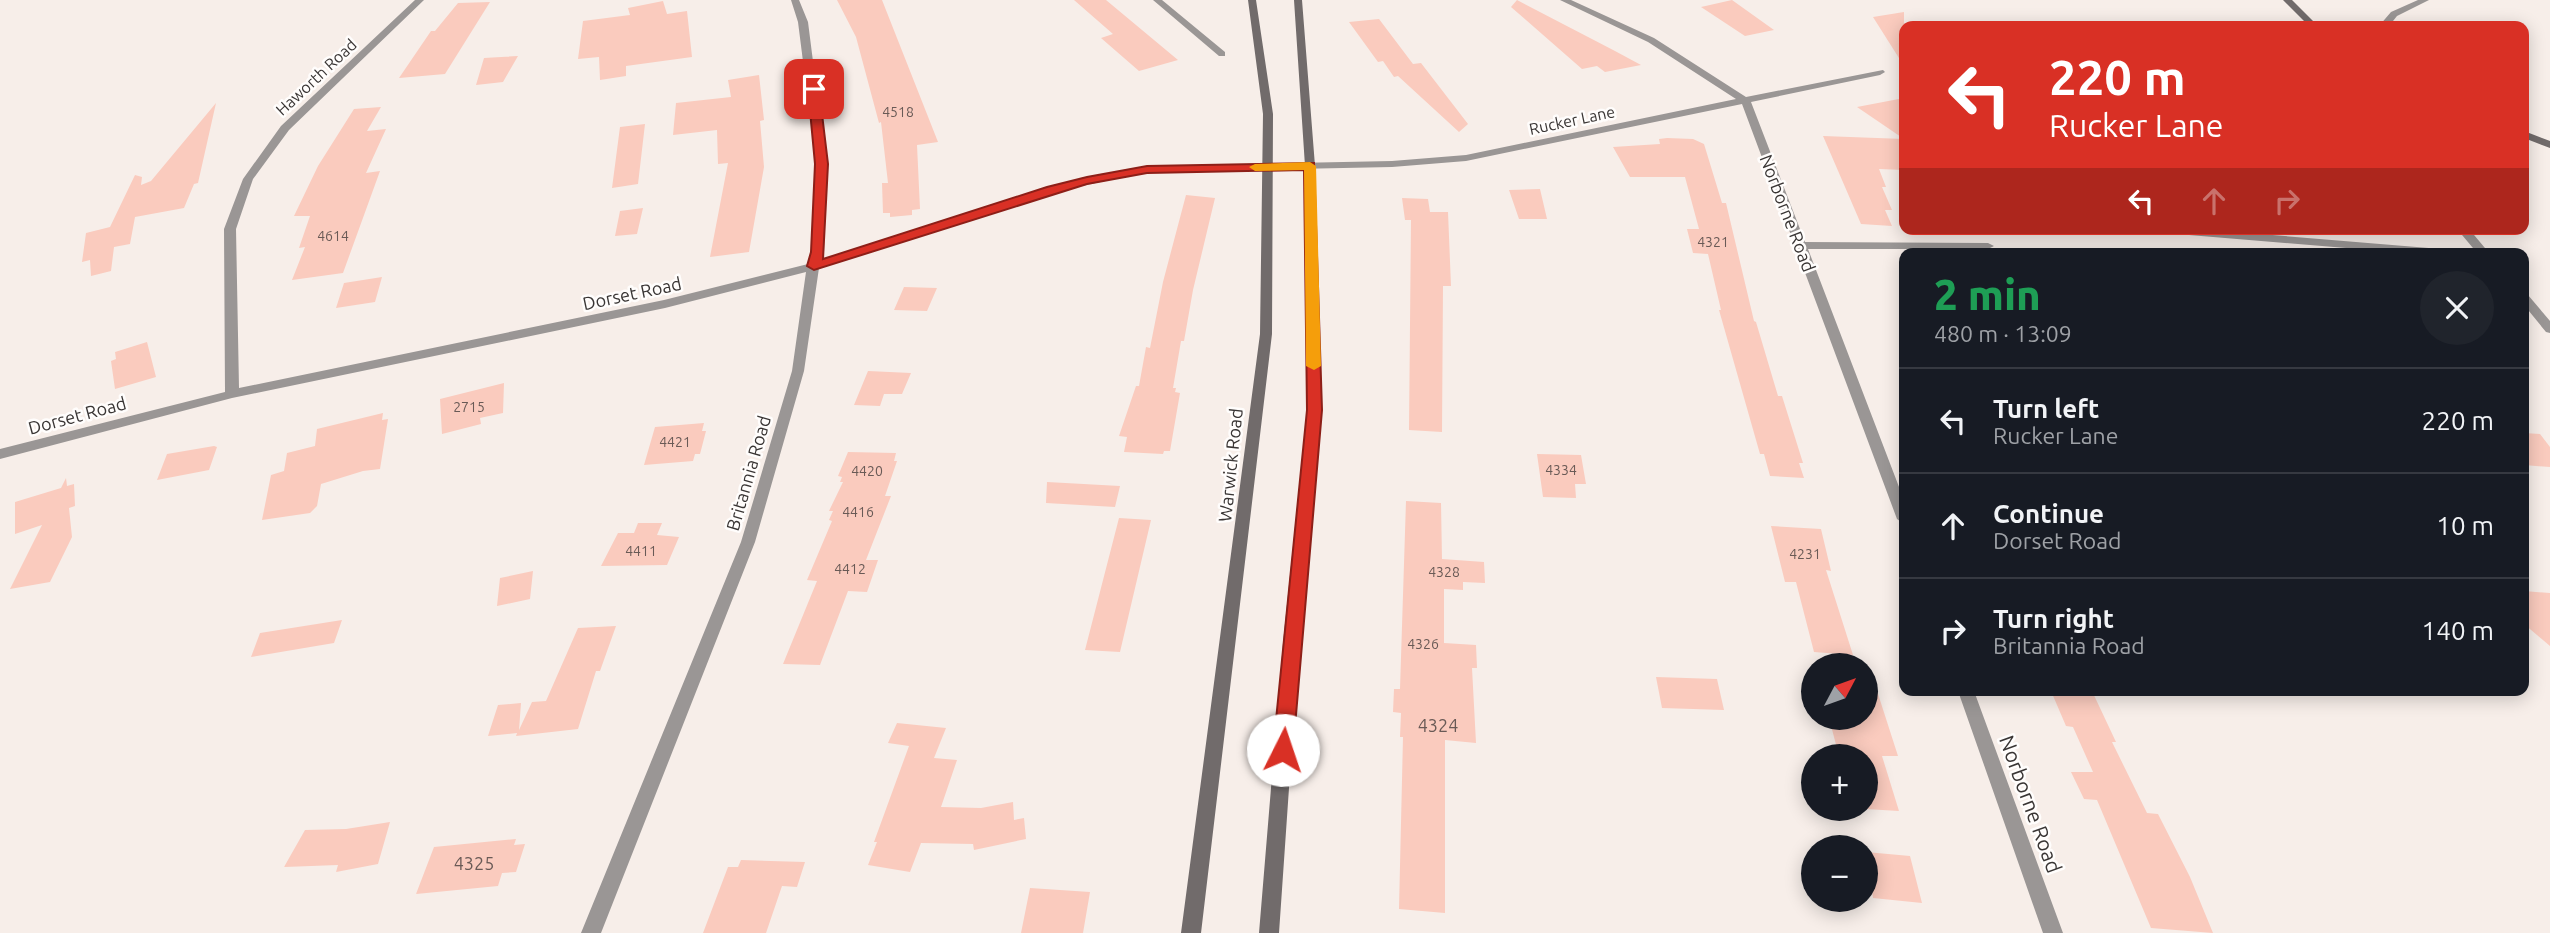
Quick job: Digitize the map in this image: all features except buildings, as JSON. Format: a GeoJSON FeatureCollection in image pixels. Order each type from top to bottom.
{"type":"FeatureCollection","features":[{"type":"Feature","properties":{"kind":"main road","name":"Warwick Road"},"geometry":{"type":"LineString","coordinates":[[1191,933],[1266,334],[1268,114],[1252,0]]}},
{"type":"Feature","properties":{"kind":"main road"},"geometry":{"type":"LineString","coordinates":[[1269,933],[1291,643],[1314,410],[1310,166],[1298,0]]}},
{"type":"Feature","properties":{"kind":"main road"},"geometry":{"type":"LineString","coordinates":[[2287,0],[2309,21]]}},
{"type":"Feature","properties":{"kind":"main road"},"geometry":{"type":"LineString","coordinates":[[2529,136],[2550,145]]}},
{"type":"Feature","properties":{"kind":"street","name":"Haworth Road"},"geometry":{"type":"LineString","coordinates":[[232,394],[230,229],[248,179],[285,128],[420,0]]}},
{"type":"Feature","properties":{"kind":"street","name":"Britannia Road"},"geometry":{"type":"LineString","coordinates":[[591,933],[748,542],[798,371],[818,252],[821,164],[805,36],[795,0]]}},
{"type":"Feature","properties":{"kind":"street"},"geometry":{"type":"LineString","coordinates":[[1157,0],[1222,54]]}},
{"type":"Feature","properties":{"kind":"street"},"geometry":{"type":"LineString","coordinates":[[1564,0],[1651,40],[1746,101]]}},
{"type":"Feature","properties":{"kind":"street"},"geometry":{"type":"LineString","coordinates":[[2389,21],[2394,15],[2425,0]]}},
{"type":"Feature","properties":{"kind":"street","name":"Rucker Lane"},"geometry":{"type":"LineString","coordinates":[[1268,167],[1392,164],[1466,158],[1880,72]]}},
{"type":"Feature","properties":{"kind":"street","name":"Norborne Road"},"geometry":{"type":"LineString","coordinates":[[1746,101],[1899,506]]}},
{"type":"Feature","properties":{"kind":"street","name":"Dorset Road"},"geometry":{"type":"LineString","coordinates":[[0,454],[232,394],[665,304],[814,266],[1051,189],[1087,180],[1147,169],[1268,167]]}},
{"type":"Feature","properties":{"kind":"street"},"geometry":{"type":"LineString","coordinates":[[2227,235],[2390,248]]}},
{"type":"Feature","properties":{"kind":"street"},"geometry":{"type":"LineString","coordinates":[[1801,244],[1988,246]]}},
{"type":"Feature","properties":{"kind":"street"},"geometry":{"type":"LineString","coordinates":[[2529,304],[2550,328]]}},
{"type":"Feature","properties":{"kind":"street","name":"Norborne Road"},"geometry":{"type":"LineString","coordinates":[[1968,696],[2053,933]]}},
{"type":"Feature","properties":{"kind":"slow traffic"},"geometry":{"type":"LineString","coordinates":[[1255,167],[1310,166],[1314,366]]}},
{"type":"Feature","properties":{"kind":"route"},"geometry":{"type":"LineString","coordinates":[[814,89],[821,164],[818,252],[814,266],[1051,189],[1087,180],[1147,169],[1310,166],[1314,410],[1283,750]]}}]}
